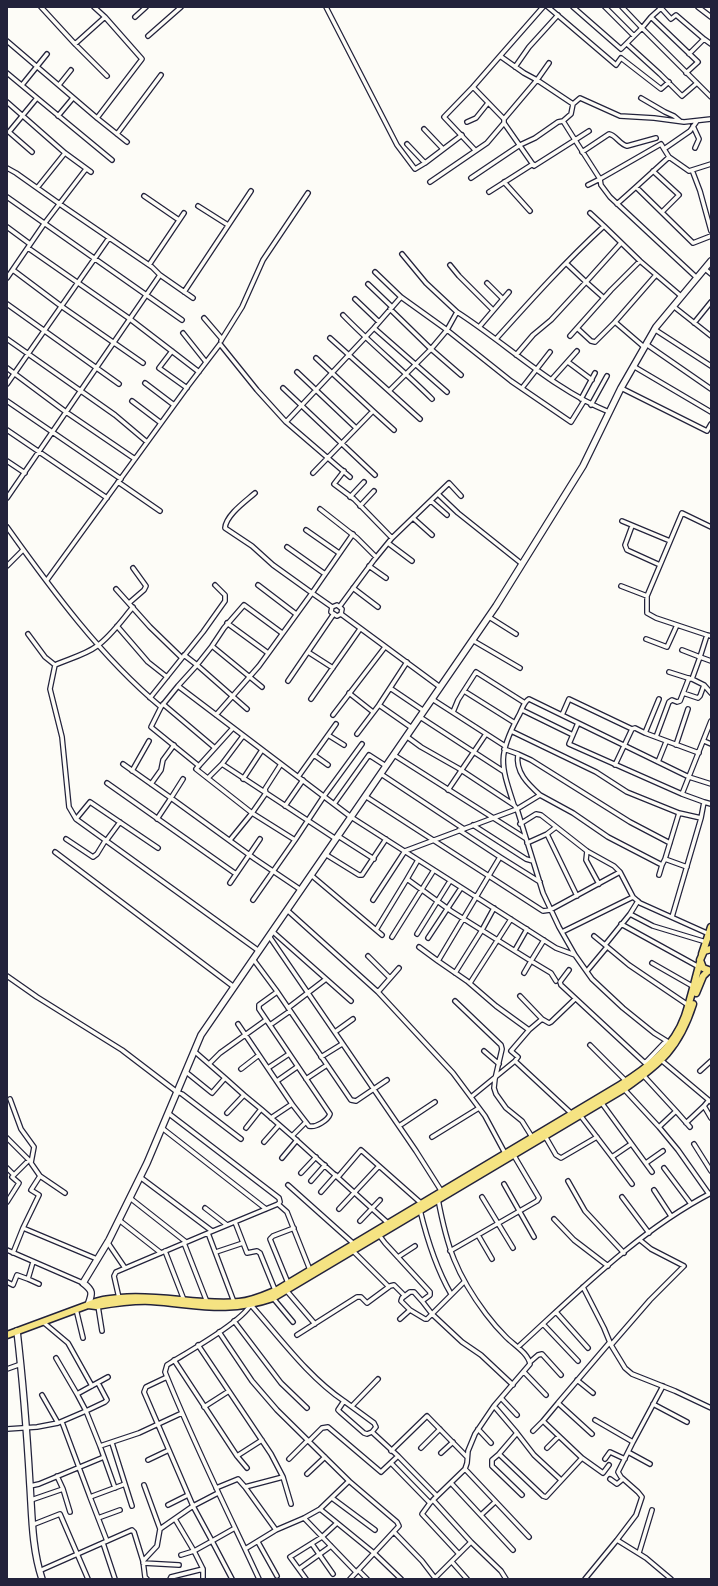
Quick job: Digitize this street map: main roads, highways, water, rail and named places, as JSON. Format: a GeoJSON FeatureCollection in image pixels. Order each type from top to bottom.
{"type":"FeatureCollection","features":[{"type":"Feature","properties":{"kind":"main road"},"geometry":{"type":"LineString","coordinates":[[421,1207],[442,1192],[545,1136],[623,1085],[643,1075],[648,1066],[661,1060],[679,1029],[694,987],[711,927]]}},
{"type":"Feature","properties":{"kind":"main road"},"geometry":{"type":"LineString","coordinates":[[88,1305],[98,1306],[150,1301],[210,1308],[240,1307],[276,1290],[354,1244],[438,1199],[509,1155],[532,1137],[601,1102],[648,1066],[683,1031],[700,982],[710,971],[703,968],[700,962],[704,952],[711,949]]}},
{"type":"Feature","properties":{"kind":"main road"},"geometry":{"type":"LineString","coordinates":[[7,1335],[88,1305],[95,1301],[151,1296],[207,1302],[251,1302],[272,1298],[379,1235],[390,1225]]}}]}
